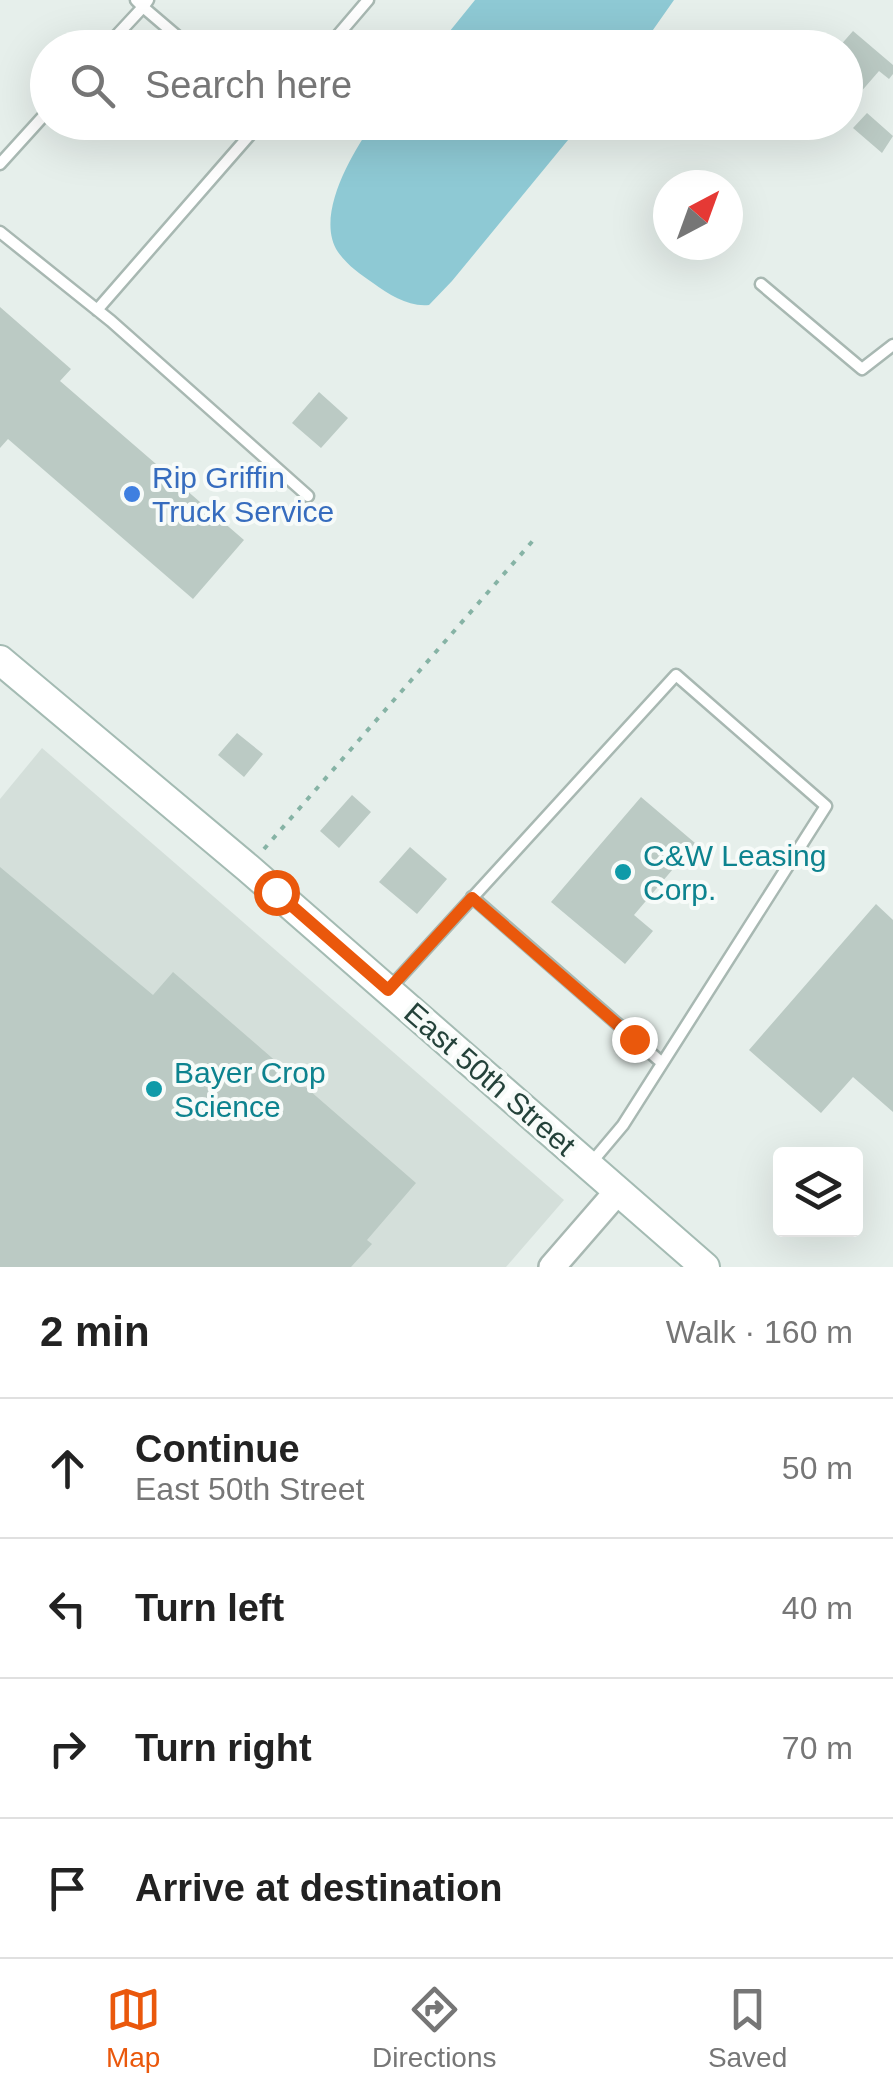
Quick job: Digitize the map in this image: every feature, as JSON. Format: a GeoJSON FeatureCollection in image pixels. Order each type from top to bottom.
{"type":"FeatureCollection","features":[{"type":"Feature","properties":{"kind":"main road","name":"East 50th Street"},"geometry":{"type":"LineString","coordinates":[[0,660],[248,868],[589,1165],[691,1262]]}},
{"type":"Feature","properties":{"kind":"street"},"geometry":{"type":"LineString","coordinates":[[552,1267],[618,1191]]}},
{"type":"Feature","properties":{"kind":"lane"},"geometry":{"type":"LineString","coordinates":[[342,30],[368,0]]}},
{"type":"Feature","properties":{"kind":"lane"},"geometry":{"type":"LineString","coordinates":[[120,30],[142,2],[172,30]]}},
{"type":"Feature","properties":{"kind":"lane"},"geometry":{"type":"LineString","coordinates":[[0,164],[30,132]]}},
{"type":"Feature","properties":{"kind":"lane"},"geometry":{"type":"LineString","coordinates":[[97,310],[245,140]]}},
{"type":"Feature","properties":{"kind":"lane"},"geometry":{"type":"LineString","coordinates":[[0,232],[97,310],[308,496]]}},
{"type":"Feature","properties":{"kind":"lane"},"geometry":{"type":"LineString","coordinates":[[761,284],[862,368],[893,345]]}},
{"type":"Feature","properties":{"kind":"lane"},"geometry":{"type":"LineString","coordinates":[[388,990],[676,674],[826,806],[623,1124],[589,1165]]}},
{"type":"Feature","properties":{"kind":"lane"},"geometry":{"type":"LineString","coordinates":[[472,898],[661,1062]]}},
{"type":"Feature","properties":{"kind":"path"},"geometry":{"type":"LineString","coordinates":[[248,868],[537,536]]}},
{"type":"Feature","properties":{"kind":"shaded area"},"geometry":{"type":"Polygon","coordinates":[[[42,748],[564,1200],[506,1267],[0,1267],[0,799],[42,748]]]}},
{"type":"Feature","properties":{"kind":"water"},"geometry":{"type":"Polygon","coordinates":[[[475,0],[674,0],[653,30],[451,30],[475,0]]]}},
{"type":"Feature","properties":{"kind":"water"},"geometry":{"type":"Polygon","coordinates":[[[362,140],[568,140],[429,305],[393,296],[359,273],[338,252],[332,237],[333,203],[362,140]]]}},
{"type":"Feature","properties":{"kind":"building"},"geometry":{"type":"Polygon","coordinates":[[[863,40],[893,65],[889,79],[879,71],[863,89],[863,40]]]}},
{"type":"Feature","properties":{"kind":"building"},"geometry":{"type":"Polygon","coordinates":[[[867,113],[893,136],[882,153],[863,137],[863,117],[867,113]]]}},
{"type":"Feature","properties":{"kind":"building","name":"Rip Griffin Truck Service"},"geometry":{"type":"Polygon","coordinates":[[[0,307],[71,369],[60,381],[244,540],[193,599],[8,439],[0,448],[0,307]]]}},
{"type":"Feature","properties":{"kind":"building"},"geometry":{"type":"Polygon","coordinates":[[[319,392],[348,418],[321,448],[292,423],[319,392]]]}},
{"type":"Feature","properties":{"kind":"building"},"geometry":{"type":"Polygon","coordinates":[[[237,733],[263,754],[244,777],[218,755],[237,733]]]}},
{"type":"Feature","properties":{"kind":"building"},"geometry":{"type":"Polygon","coordinates":[[[352,795],[371,812],[339,848],[320,831],[352,795]]]}},
{"type":"Feature","properties":{"kind":"building","name":"C&W Leasing Corp."},"geometry":{"type":"Polygon","coordinates":[[[641,797],[695,843],[634,915],[653,931],[625,964],[551,902],[641,797]]]}},
{"type":"Feature","properties":{"kind":"building"},"geometry":{"type":"Polygon","coordinates":[[[410,847],[447,879],[417,914],[379,882],[410,847]]]}},
{"type":"Feature","properties":{"kind":"building","name":"Bayer Crop Science"},"geometry":{"type":"Polygon","coordinates":[[[0,867],[153,995],[173,972],[416,1183],[367,1240],[372,1244],[351,1267],[0,1267],[0,867]]]}},
{"type":"Feature","properties":{"kind":"building"},"geometry":{"type":"Polygon","coordinates":[[[876,904],[893,920],[893,1112],[853,1077],[821,1113],[749,1050],[876,904]]]}},
{"type":"Feature","properties":{"kind":"place","name":"Rip Griffin Truck Service"},"geometry":{"type":"Point","coordinates":[132,494]}},
{"type":"Feature","properties":{"kind":"place","name":"C&W Leasing Corp."},"geometry":{"type":"Point","coordinates":[623,872]}},
{"type":"Feature","properties":{"kind":"place","name":"Bayer Crop Science"},"geometry":{"type":"Point","coordinates":[154,1089]}},
{"type":"Feature","properties":{"kind":"route"},"geometry":{"type":"LineString","coordinates":[[276,892],[388,990],[472,898],[634,1039]]}}]}
